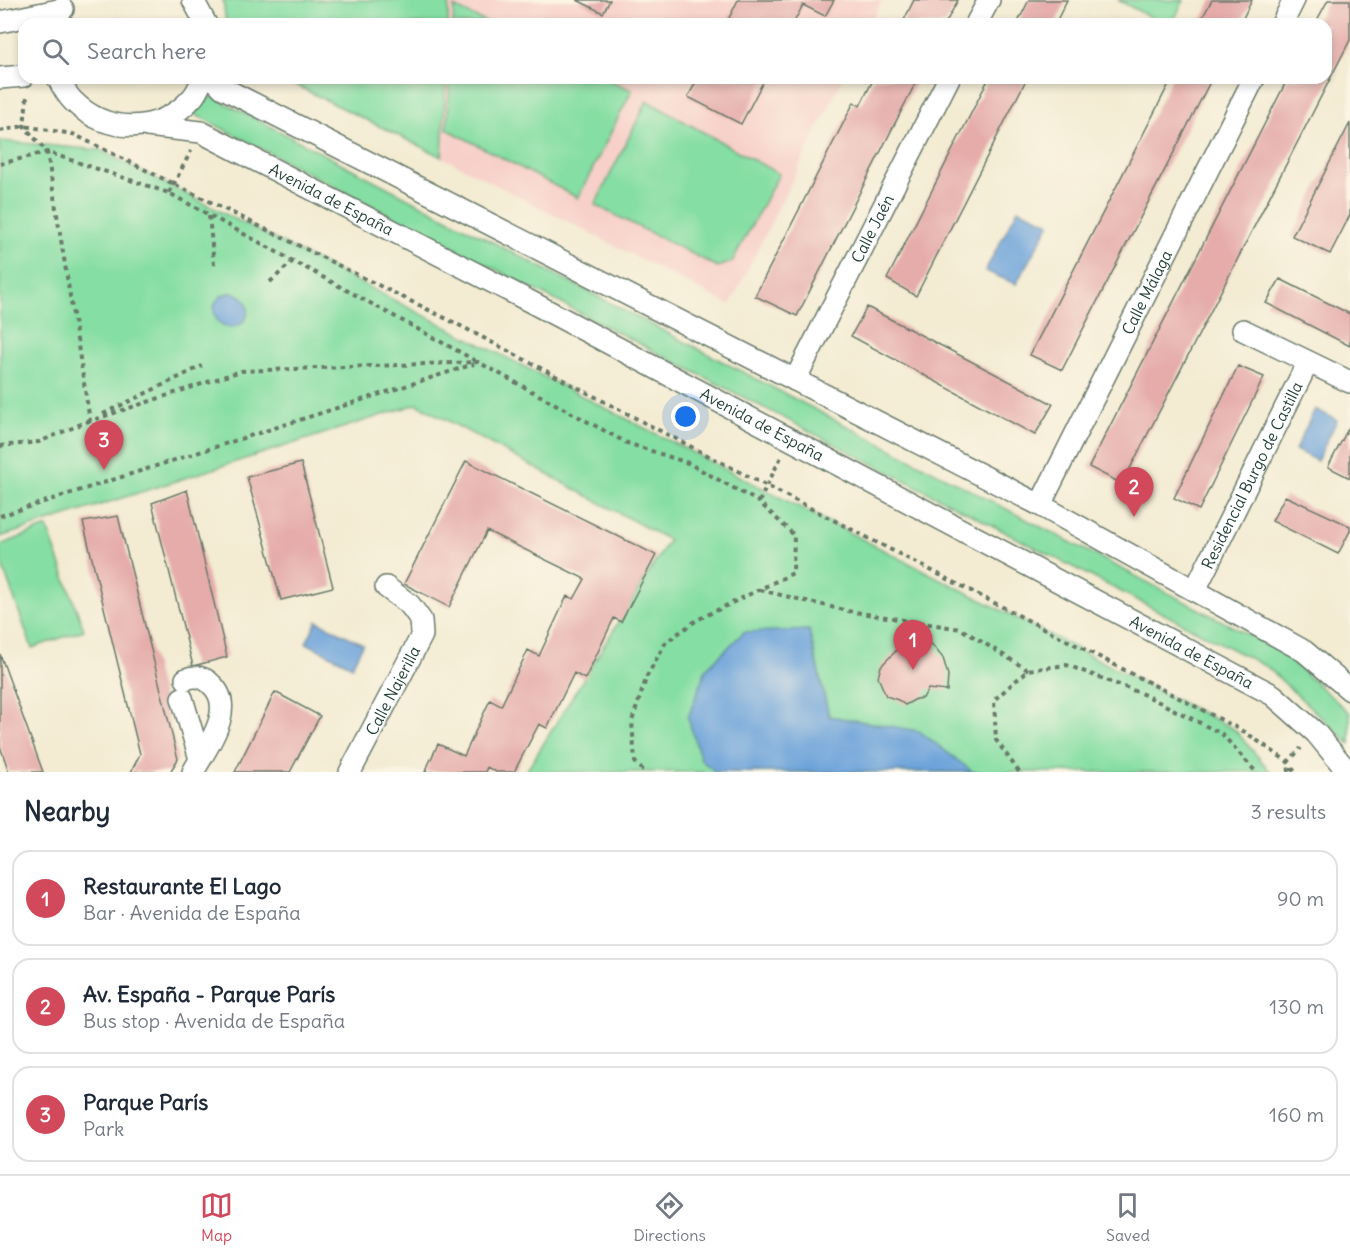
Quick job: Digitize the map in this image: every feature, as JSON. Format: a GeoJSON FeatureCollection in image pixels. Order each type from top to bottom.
{"type":"FeatureCollection","features":[{"type":"Feature","properties":{"kind":"street"},"geometry":{"type":"LineString","coordinates":[[193,0],[203,18]]}},
{"type":"Feature","properties":{"kind":"street"},"geometry":{"type":"LineString","coordinates":[[979,18],[988,0]]}},
{"type":"Feature","properties":{"kind":"street"},"geometry":{"type":"LineString","coordinates":[[1285,18],[1294,0]]}},
{"type":"Feature","properties":{"kind":"street"},"geometry":{"type":"LineString","coordinates":[[1,18],[63,11]]}},
{"type":"Feature","properties":{"kind":"street"},"geometry":{"type":"LineString","coordinates":[[0,78],[18,81]]}},
{"type":"Feature","properties":{"kind":"street","name":"Avenida de España"},"geometry":{"type":"LineString","coordinates":[[62,84],[71,100],[93,118],[119,127],[147,126],[201,132],[543,308],[1273,695],[1316,733],[1348,772]]}},
{"type":"Feature","properties":{"kind":"street"},"geometry":{"type":"LineString","coordinates":[[147,126],[173,115],[194,97],[201,84]]}},
{"type":"Feature","properties":{"kind":"street"},"geometry":{"type":"LineString","coordinates":[[219,84],[1040,505],[1304,651],[1350,690]]}},
{"type":"Feature","properties":{"kind":"street","name":"Calle Jaén"},"geometry":{"type":"LineString","coordinates":[[795,380],[946,84]]}},
{"type":"Feature","properties":{"kind":"street","name":"Calle Málaga"},"geometry":{"type":"LineString","coordinates":[[1040,505],[1251,84]]}},
{"type":"Feature","properties":{"kind":"street","name":"Residencial Burgo de Castilla"},"geometry":{"type":"LineString","coordinates":[[1244,330],[1350,382]]}},
{"type":"Feature","properties":{"kind":"street","name":"Residencial Burgo de Castilla"},"geometry":{"type":"LineString","coordinates":[[1195,590],[1308,362]]}},
{"type":"Feature","properties":{"kind":"street","name":"Calle Najerilla"},"geometry":{"type":"LineString","coordinates":[[350,772],[422,635],[421,620],[410,605],[386,587]]}},
{"type":"Feature","properties":{"kind":"street"},"geometry":{"type":"LineString","coordinates":[[193,676],[206,679],[218,690],[222,706],[219,723],[196,765],[184,688],[193,676]]}},
{"type":"Feature","properties":{"kind":"path"},"geometry":{"type":"LineString","coordinates":[[26,84],[24,126],[47,152],[169,193],[627,443],[688,463],[759,502],[794,535],[793,573],[697,620],[666,642],[647,676],[632,721],[635,762],[645,772]]}},
{"type":"Feature","properties":{"kind":"path"},"geometry":{"type":"LineString","coordinates":[[0,131],[24,126],[73,134],[457,324],[1234,726],[1288,762],[1295,772]]}},
{"type":"Feature","properties":{"kind":"path"},"geometry":{"type":"LineString","coordinates":[[0,164],[47,152]]}},
{"type":"Feature","properties":{"kind":"path"},"geometry":{"type":"LineString","coordinates":[[47,152],[90,421]]}},
{"type":"Feature","properties":{"kind":"path"},"geometry":{"type":"LineString","coordinates":[[209,216],[214,265]]}},
{"type":"Feature","properties":{"kind":"path"},"geometry":{"type":"LineString","coordinates":[[270,282],[293,261]]}},
{"type":"Feature","properties":{"kind":"path"},"geometry":{"type":"LineString","coordinates":[[90,421],[241,371],[478,362]]}},
{"type":"Feature","properties":{"kind":"path"},"geometry":{"type":"LineString","coordinates":[[0,516],[478,362]]}},
{"type":"Feature","properties":{"kind":"path"},"geometry":{"type":"LineString","coordinates":[[0,446],[39,442],[90,421],[202,366]]}},
{"type":"Feature","properties":{"kind":"path"},"geometry":{"type":"LineString","coordinates":[[759,589],[848,611],[961,629],[1028,670]]}},
{"type":"Feature","properties":{"kind":"path"},"geometry":{"type":"LineString","coordinates":[[1019,772],[996,740],[994,700],[1028,670],[1067,665],[1145,695],[1222,734],[1256,772]]}},
{"type":"Feature","properties":{"kind":"path"},"geometry":{"type":"LineString","coordinates":[[1288,762],[1288,772]]}},
{"type":"Feature","properties":{"kind":"shaded area"},"geometry":{"type":"Polygon","coordinates":[[[449,0],[882,0],[873,18],[448,18],[449,0]]]}},
{"type":"Feature","properties":{"kind":"shaded area"},"geometry":{"type":"Polygon","coordinates":[[[446,84],[840,84],[730,305],[442,157],[446,84]]]}},
{"type":"Feature","properties":{"kind":"green space"},"geometry":{"type":"Polygon","coordinates":[[[223,0],[449,0],[448,18],[225,18],[223,0]]]}},
{"type":"Feature","properties":{"kind":"green space"},"geometry":{"type":"Polygon","coordinates":[[[1118,0],[1184,0],[1175,18],[1152,18],[1118,0]]]}},
{"type":"Feature","properties":{"kind":"green space"},"geometry":{"type":"Polygon","coordinates":[[[454,7],[477,18],[453,18],[454,7]]]}},
{"type":"Feature","properties":{"kind":"green space"},"geometry":{"type":"Polygon","coordinates":[[[293,84],[446,84],[442,157],[293,84]]]}},
{"type":"Feature","properties":{"kind":"green space"},"geometry":{"type":"Polygon","coordinates":[[[450,84],[618,84],[632,90],[578,198],[447,129],[450,84]]]}},
{"type":"Feature","properties":{"kind":"green space"},"geometry":{"type":"Polygon","coordinates":[[[202,91],[1278,650],[1350,713],[1350,744],[1267,667],[190,112],[202,91]]]}},
{"type":"Feature","properties":{"kind":"green space"},"geometry":{"type":"Polygon","coordinates":[[[647,101],[779,174],[732,262],[718,267],[595,205],[647,101]]]}},
{"type":"Feature","properties":{"kind":"green space"},"geometry":{"type":"Polygon","coordinates":[[[0,141],[100,150],[1234,729],[1271,772],[526,772],[669,540],[417,404],[0,537],[0,141]]]}},
{"type":"Feature","properties":{"kind":"green space"},"geometry":{"type":"Polygon","coordinates":[[[47,527],[84,630],[32,648],[0,559],[0,545],[47,527]]]}},
{"type":"Feature","properties":{"kind":"water"},"geometry":{"type":"Polygon","coordinates":[[[1018,209],[1050,223],[1016,284],[985,271],[1018,209]]]}},
{"type":"Feature","properties":{"kind":"water"},"geometry":{"type":"Polygon","coordinates":[[[231,293],[243,298],[248,310],[243,322],[231,327],[219,322],[214,310],[219,298],[231,293]]]}},
{"type":"Feature","properties":{"kind":"water"},"geometry":{"type":"Polygon","coordinates":[[[1315,409],[1337,420],[1317,461],[1295,450],[1315,409]]]}},
{"type":"Feature","properties":{"kind":"water"},"geometry":{"type":"Polygon","coordinates":[[[317,621],[363,644],[352,666],[306,643],[317,621]]]}},
{"type":"Feature","properties":{"kind":"water"},"geometry":{"type":"Polygon","coordinates":[[[809,630],[829,716],[919,731],[973,772],[716,772],[701,760],[688,718],[706,669],[744,632],[809,630]]]}},
{"type":"Feature","properties":{"kind":"building"},"geometry":{"type":"Polygon","coordinates":[[[577,0],[610,0],[603,13],[577,0]]]}},
{"type":"Feature","properties":{"kind":"building"},"geometry":{"type":"Polygon","coordinates":[[[738,0],[834,0],[825,16],[803,5],[796,18],[729,18],[738,0]]]}},
{"type":"Feature","properties":{"kind":"building"},"geometry":{"type":"Polygon","coordinates":[[[914,0],[958,0],[948,18],[905,18],[914,0]]]}},
{"type":"Feature","properties":{"kind":"building"},"geometry":{"type":"Polygon","coordinates":[[[1029,0],[1067,0],[1058,18],[1020,18],[1029,0]]]}},
{"type":"Feature","properties":{"kind":"building"},"geometry":{"type":"Polygon","coordinates":[[[1212,0],[1252,0],[1243,18],[1202,18],[1212,0]]]}},
{"type":"Feature","properties":{"kind":"building"},"geometry":{"type":"Polygon","coordinates":[[[1328,0],[1350,0],[1350,40],[1332,75],[1332,18],[1318,18],[1328,0]]]}},
{"type":"Feature","properties":{"kind":"building"},"geometry":{"type":"Polygon","coordinates":[[[695,84],[762,84],[741,124],[688,97],[695,84]]]}},
{"type":"Feature","properties":{"kind":"building"},"geometry":{"type":"Polygon","coordinates":[[[871,84],[915,84],[797,316],[755,296],[854,102],[860,106],[871,84]]]}},
{"type":"Feature","properties":{"kind":"building"},"geometry":{"type":"Polygon","coordinates":[[[986,84],[1024,84],[916,296],[887,279],[986,84]]]}},
{"type":"Feature","properties":{"kind":"building"},"geometry":{"type":"Polygon","coordinates":[[[1169,84],[1209,84],[1062,370],[1030,355],[1169,84]]]}},
{"type":"Feature","properties":{"kind":"building"},"geometry":{"type":"Polygon","coordinates":[[[1285,84],[1327,84],[1122,484],[1089,467],[1285,84]]]}},
{"type":"Feature","properties":{"kind":"building"},"geometry":{"type":"Polygon","coordinates":[[[1350,123],[1350,215],[1330,254],[1292,236],[1350,123]]]}},
{"type":"Feature","properties":{"kind":"building"},"geometry":{"type":"Polygon","coordinates":[[[1280,279],[1350,314],[1350,346],[1266,303],[1280,279]]]}},
{"type":"Feature","properties":{"kind":"building"},"geometry":{"type":"Polygon","coordinates":[[[867,307],[1053,404],[1035,435],[851,336],[867,307]]]}},
{"type":"Feature","properties":{"kind":"building"},"geometry":{"type":"Polygon","coordinates":[[[1238,366],[1264,377],[1199,510],[1174,498],[1238,366]]]}},
{"type":"Feature","properties":{"kind":"building"},"geometry":{"type":"Polygon","coordinates":[[[1350,425],[1350,478],[1328,467],[1350,425]]]}},
{"type":"Feature","properties":{"kind":"building"},"geometry":{"type":"Polygon","coordinates":[[[466,461],[656,555],[621,622],[614,618],[585,679],[574,673],[547,728],[539,724],[514,772],[496,772],[487,767],[485,772],[425,772],[438,744],[464,756],[490,700],[501,706],[528,650],[539,656],[567,596],[574,599],[585,579],[487,531],[449,607],[404,584],[466,461]]]}},
{"type":"Feature","properties":{"kind":"building"},"geometry":{"type":"Polygon","coordinates":[[[301,463],[333,587],[281,600],[247,477],[301,463]]]}},
{"type":"Feature","properties":{"kind":"building"},"geometry":{"type":"Polygon","coordinates":[[[187,490],[227,657],[193,666],[152,503],[187,490]]]}},
{"type":"Feature","properties":{"kind":"building"},"geometry":{"type":"Polygon","coordinates":[[[1285,496],[1350,526],[1350,531],[1338,554],[1272,521],[1285,496]]]}},
{"type":"Feature","properties":{"kind":"building"},"geometry":{"type":"Polygon","coordinates":[[[118,516],[178,759],[170,772],[131,772],[140,754],[83,522],[118,516]]]}},
{"type":"Feature","properties":{"kind":"building"},"geometry":{"type":"Polygon","coordinates":[[[899,634],[920,635],[929,641],[943,658],[948,675],[947,691],[928,689],[923,698],[905,705],[886,696],[878,677],[881,666],[896,651],[899,634]]]}},
{"type":"Feature","properties":{"kind":"building"},"geometry":{"type":"Polygon","coordinates":[[[0,654],[43,772],[9,772],[0,746],[0,654]]]}},
{"type":"Feature","properties":{"kind":"building"},"geometry":{"type":"Polygon","coordinates":[[[275,692],[320,716],[290,772],[235,772],[275,692]]]}},
{"type":"Feature","properties":{"kind":"place","name":"Parque París"},"geometry":{"type":"Point","coordinates":[104,470]}},
{"type":"Feature","properties":{"kind":"place","name":"Av. España - Parque París"},"geometry":{"type":"Point","coordinates":[1134,517]}},
{"type":"Feature","properties":{"kind":"place","name":"Restaurante El Lago"},"geometry":{"type":"Point","coordinates":[913,670]}}]}
